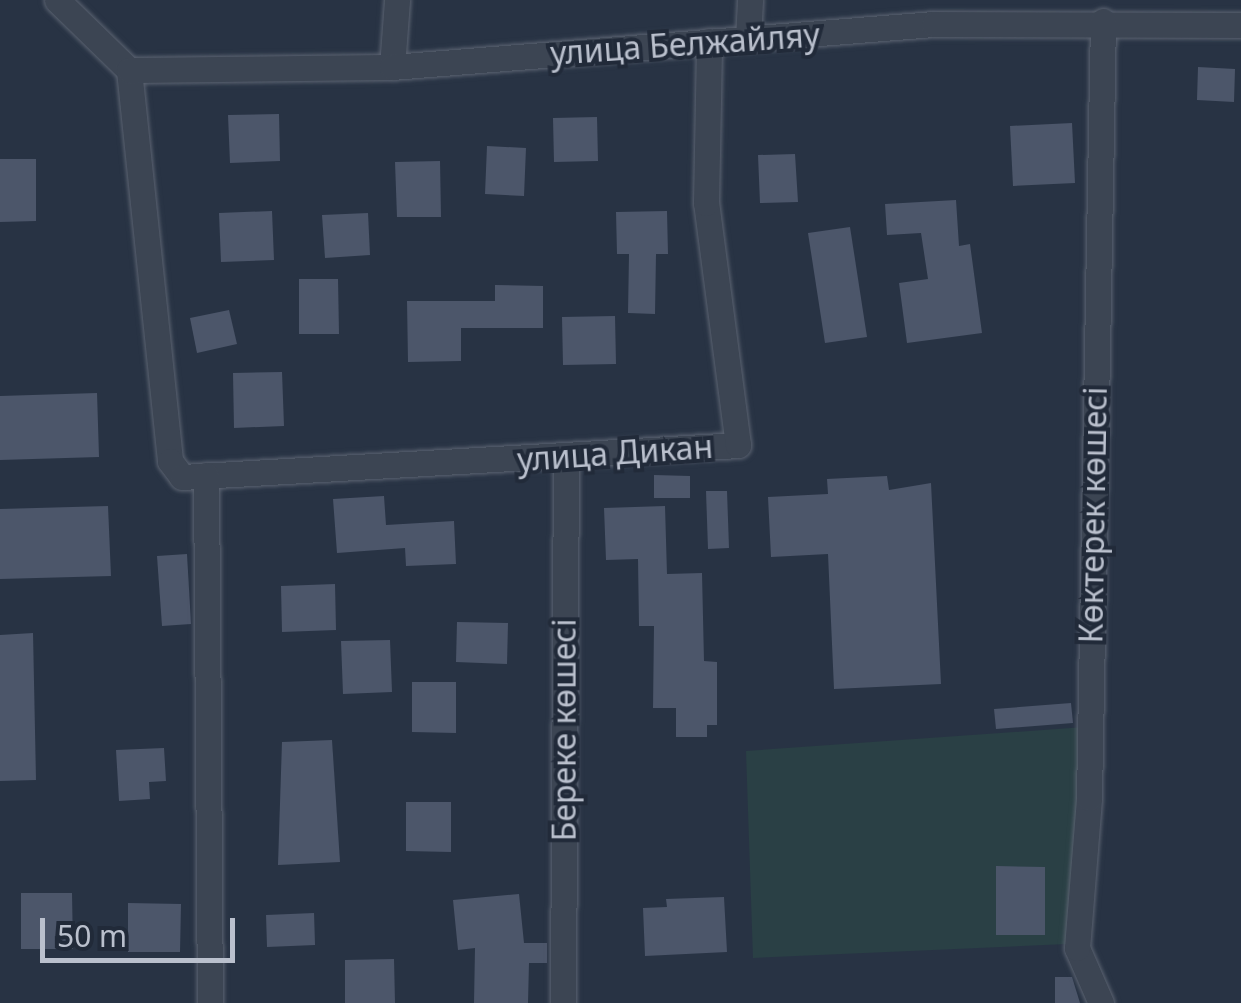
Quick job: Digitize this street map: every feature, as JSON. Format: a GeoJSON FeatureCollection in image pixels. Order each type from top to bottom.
{"type":"FeatureCollection","features":[{"type":"Feature","properties":{"kind":"street"},"geometry":{"type":"LineString","coordinates":[[57,0],[129,70],[170,461],[182,477],[206,475],[210,1003]]}},
{"type":"Feature","properties":{"kind":"street"},"geometry":{"type":"LineString","coordinates":[[392,67],[396,0]]}},
{"type":"Feature","properties":{"kind":"street"},"geometry":{"type":"LineString","coordinates":[[748,40],[750,0]]}},
{"type":"Feature","properties":{"kind":"street","name":"улица Белжайляу"},"geometry":{"type":"LineString","coordinates":[[129,70],[392,67],[748,40],[935,12],[1241,25]]}},
{"type":"Feature","properties":{"kind":"street","name":"Көктерек көшесі"},"geometry":{"type":"LineString","coordinates":[[1100,1003],[1076,948],[1089,798],[1103,22]]}},
{"type":"Feature","properties":{"kind":"street","name":"улица Дикан"},"geometry":{"type":"LineString","coordinates":[[206,475],[738,445],[706,204],[709,41]]}},
{"type":"Feature","properties":{"kind":"street","name":"Береке көшесі"},"geometry":{"type":"LineString","coordinates":[[563,1003],[566,457]]}},
{"type":"Feature","properties":{"kind":"green space"},"geometry":{"type":"Polygon","coordinates":[[[1085,727],[1067,944],[753,958],[746,751],[1085,727]]]}},
{"type":"Feature","properties":{"kind":"building"},"geometry":{"type":"Polygon","coordinates":[[[1198,67],[1235,69],[1234,102],[1197,100],[1198,67]]]}},
{"type":"Feature","properties":{"kind":"building"},"geometry":{"type":"Polygon","coordinates":[[[279,114],[280,161],[230,163],[228,115],[279,114]]]}},
{"type":"Feature","properties":{"kind":"building"},"geometry":{"type":"Polygon","coordinates":[[[597,117],[598,161],[554,162],[553,118],[597,117]]]}},
{"type":"Feature","properties":{"kind":"building"},"geometry":{"type":"Polygon","coordinates":[[[1072,123],[1075,183],[1013,186],[1010,126],[1072,123]]]}},
{"type":"Feature","properties":{"kind":"building"},"geometry":{"type":"Polygon","coordinates":[[[487,146],[526,148],[524,196],[485,194],[487,146]]]}},
{"type":"Feature","properties":{"kind":"building"},"geometry":{"type":"Polygon","coordinates":[[[795,154],[798,202],[760,203],[758,155],[795,154]]]}},
{"type":"Feature","properties":{"kind":"building"},"geometry":{"type":"Polygon","coordinates":[[[0,159],[36,159],[36,221],[0,222],[0,159]]]}},
{"type":"Feature","properties":{"kind":"building"},"geometry":{"type":"Polygon","coordinates":[[[440,161],[441,217],[397,217],[395,162],[440,161]]]}},
{"type":"Feature","properties":{"kind":"building"},"geometry":{"type":"Polygon","coordinates":[[[956,200],[959,246],[970,244],[982,333],[907,343],[899,283],[928,279],[921,233],[887,235],[885,204],[956,200]]]}},
{"type":"Feature","properties":{"kind":"building"},"geometry":{"type":"Polygon","coordinates":[[[272,211],[274,260],[221,262],[219,213],[272,211]]]}},
{"type":"Feature","properties":{"kind":"building"},"geometry":{"type":"Polygon","coordinates":[[[667,211],[668,254],[656,254],[655,314],[628,313],[629,254],[617,254],[616,212],[667,211]]]}},
{"type":"Feature","properties":{"kind":"building"},"geometry":{"type":"Polygon","coordinates":[[[368,213],[370,255],[325,258],[322,215],[368,213]]]}},
{"type":"Feature","properties":{"kind":"building"},"geometry":{"type":"Polygon","coordinates":[[[850,227],[867,337],[825,343],[808,233],[850,227]]]}},
{"type":"Feature","properties":{"kind":"building"},"geometry":{"type":"Polygon","coordinates":[[[299,279],[338,279],[339,334],[299,334],[299,279]]]}},
{"type":"Feature","properties":{"kind":"building"},"geometry":{"type":"Polygon","coordinates":[[[495,285],[543,286],[543,328],[461,328],[461,361],[408,362],[407,301],[495,301],[495,285]]]}},
{"type":"Feature","properties":{"kind":"building"},"geometry":{"type":"Polygon","coordinates":[[[229,310],[237,344],[197,353],[190,318],[229,310]]]}},
{"type":"Feature","properties":{"kind":"building"},"geometry":{"type":"Polygon","coordinates":[[[615,316],[616,364],[563,365],[562,317],[615,316]]]}},
{"type":"Feature","properties":{"kind":"building"},"geometry":{"type":"Polygon","coordinates":[[[282,372],[284,426],[234,428],[233,373],[282,372]]]}},
{"type":"Feature","properties":{"kind":"building"},"geometry":{"type":"Polygon","coordinates":[[[97,393],[99,457],[0,460],[0,396],[97,393]]]}},
{"type":"Feature","properties":{"kind":"building"},"geometry":{"type":"Polygon","coordinates":[[[654,475],[690,476],[690,498],[654,498],[654,475]]]}},
{"type":"Feature","properties":{"kind":"building"},"geometry":{"type":"Polygon","coordinates":[[[887,476],[889,490],[931,483],[941,684],[834,689],[828,554],[771,557],[768,497],[828,494],[827,479],[887,476]]]}},
{"type":"Feature","properties":{"kind":"building"},"geometry":{"type":"Polygon","coordinates":[[[706,491],[727,491],[729,548],[708,549],[706,491]]]}},
{"type":"Feature","properties":{"kind":"building"},"geometry":{"type":"Polygon","coordinates":[[[384,496],[386,525],[454,521],[456,564],[406,566],[405,548],[337,553],[333,499],[384,496]]]}},
{"type":"Feature","properties":{"kind":"building"},"geometry":{"type":"Polygon","coordinates":[[[108,506],[111,576],[0,579],[0,509],[108,506]]]}},
{"type":"Feature","properties":{"kind":"building"},"geometry":{"type":"Polygon","coordinates":[[[665,506],[667,574],[702,573],[704,661],[717,662],[717,725],[707,725],[707,737],[676,737],[676,708],[653,708],[654,626],[639,626],[638,559],[606,560],[604,508],[665,506]]]}},
{"type":"Feature","properties":{"kind":"building"},"geometry":{"type":"Polygon","coordinates":[[[187,554],[191,624],[162,626],[157,556],[187,554]]]}},
{"type":"Feature","properties":{"kind":"building"},"geometry":{"type":"Polygon","coordinates":[[[335,584],[336,630],[282,632],[281,586],[335,584]]]}},
{"type":"Feature","properties":{"kind":"building"},"geometry":{"type":"Polygon","coordinates":[[[457,622],[508,623],[507,664],[456,662],[457,622]]]}},
{"type":"Feature","properties":{"kind":"building"},"geometry":{"type":"Polygon","coordinates":[[[33,633],[36,780],[0,781],[0,635],[33,633]]]}},
{"type":"Feature","properties":{"kind":"building"},"geometry":{"type":"Polygon","coordinates":[[[390,640],[392,692],[343,694],[341,641],[390,640]]]}},
{"type":"Feature","properties":{"kind":"building"},"geometry":{"type":"Polygon","coordinates":[[[412,682],[456,682],[456,733],[412,732],[412,682]]]}},
{"type":"Feature","properties":{"kind":"building"},"geometry":{"type":"Polygon","coordinates":[[[1071,703],[1073,723],[996,729],[994,709],[1071,703]]]}},
{"type":"Feature","properties":{"kind":"building"},"geometry":{"type":"Polygon","coordinates":[[[332,740],[340,862],[278,865],[282,742],[332,740]]]}},
{"type":"Feature","properties":{"kind":"building"},"geometry":{"type":"Polygon","coordinates":[[[164,748],[166,781],[149,782],[150,799],[119,801],[116,750],[164,748]]]}},
{"type":"Feature","properties":{"kind":"building"},"geometry":{"type":"Polygon","coordinates":[[[406,802],[451,802],[451,852],[406,851],[406,802]]]}},
{"type":"Feature","properties":{"kind":"building"},"geometry":{"type":"Polygon","coordinates":[[[996,866],[1045,867],[1045,935],[996,935],[996,866]]]}},
{"type":"Feature","properties":{"kind":"building"},"geometry":{"type":"Polygon","coordinates":[[[21,893],[72,893],[73,949],[21,949],[21,893]]]}},
{"type":"Feature","properties":{"kind":"building"},"geometry":{"type":"Polygon","coordinates":[[[519,894],[524,943],[547,943],[547,963],[529,963],[528,1003],[474,1003],[475,948],[458,950],[453,900],[519,894]]]}},
{"type":"Feature","properties":{"kind":"building"},"geometry":{"type":"Polygon","coordinates":[[[724,897],[727,952],[645,956],[643,908],[667,907],[666,899],[724,897]]]}},
{"type":"Feature","properties":{"kind":"building"},"geometry":{"type":"Polygon","coordinates":[[[128,903],[181,904],[180,952],[128,952],[128,903]]]}},
{"type":"Feature","properties":{"kind":"building"},"geometry":{"type":"Polygon","coordinates":[[[314,913],[315,945],[267,947],[266,915],[314,913]]]}},
{"type":"Feature","properties":{"kind":"building"},"geometry":{"type":"Polygon","coordinates":[[[394,959],[395,1003],[345,1003],[345,960],[394,959]]]}},
{"type":"Feature","properties":{"kind":"building"},"geometry":{"type":"Polygon","coordinates":[[[1055,977],[1072,977],[1080,1003],[1055,1003],[1055,977]]]}}]}
